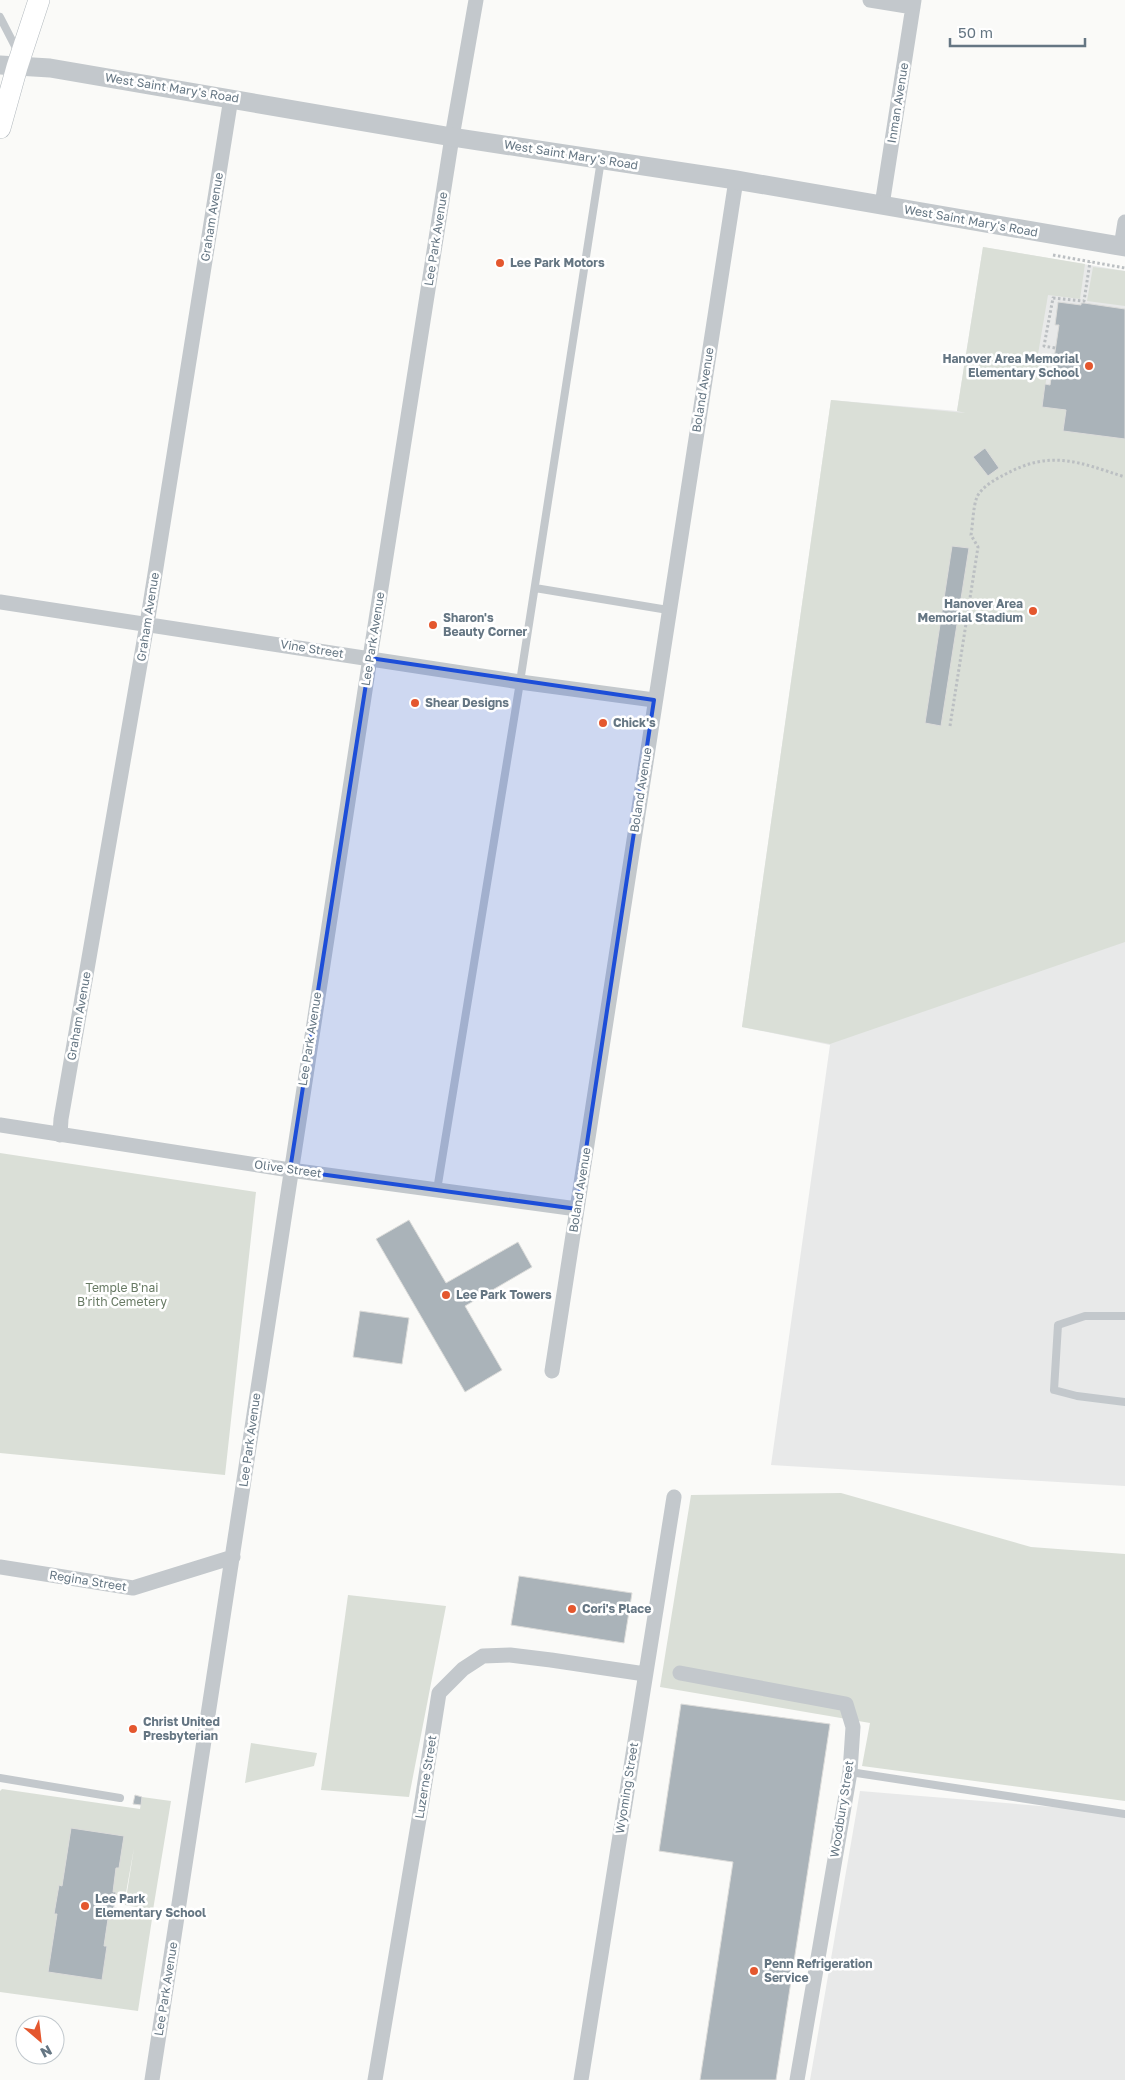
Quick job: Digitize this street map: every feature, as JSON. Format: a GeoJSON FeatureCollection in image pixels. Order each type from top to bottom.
{"type":"FeatureCollection","features":[{"type":"Feature","properties":{"kind":"main road"},"geometry":{"type":"LineString","coordinates":[[0,128],[12,63],[39,0]]}},
{"type":"Feature","properties":{"kind":"street","name":"Lee Park Avenue"},"geometry":{"type":"LineString","coordinates":[[152,2080],[290,1170],[452,137],[476,0]]}},
{"type":"Feature","properties":{"kind":"street"},"geometry":{"type":"LineString","coordinates":[[870,0],[913,3]]}},
{"type":"Feature","properties":{"kind":"street","name":"Inman Avenue"},"geometry":{"type":"LineString","coordinates":[[882,205],[913,3]]}},
{"type":"Feature","properties":{"kind":"street","name":"West Saint Mary's Road"},"geometry":{"type":"LineString","coordinates":[[12,63],[231,98],[452,137],[736,180],[1123,247]]}},
{"type":"Feature","properties":{"kind":"street","name":"Graham Avenue"},"geometry":{"type":"LineString","coordinates":[[60,1136],[63,1109],[147,624],[231,98]]}},
{"type":"Feature","properties":{"kind":"street","name":"Boland Avenue"},"geometry":{"type":"LineString","coordinates":[[552,1371],[654,700],[736,180]]}},
{"type":"Feature","properties":{"kind":"street"},"geometry":{"type":"LineString","coordinates":[[1123,247],[1125,222]]}},
{"type":"Feature","properties":{"kind":"street","name":"Vine Street"},"geometry":{"type":"LineString","coordinates":[[0,602],[520,682],[654,700]]}},
{"type":"Feature","properties":{"kind":"street","name":"Olive Street"},"geometry":{"type":"LineString","coordinates":[[0,1125],[60,1136],[290,1170],[577,1210]]}},
{"type":"Feature","properties":{"kind":"street","name":"Wyoming Street"},"geometry":{"type":"LineString","coordinates":[[581,2080],[674,1497]]}},
{"type":"Feature","properties":{"kind":"street","name":"Regina Street"},"geometry":{"type":"LineString","coordinates":[[0,1567],[133,1588],[232,1556]]}},
{"type":"Feature","properties":{"kind":"street","name":"Luzerne Street"},"geometry":{"type":"LineString","coordinates":[[375,2080],[439,1693],[463,1669],[483,1656],[510,1655],[645,1674]]}},
{"type":"Feature","properties":{"kind":"street","name":"Woodbury Street"},"geometry":{"type":"LineString","coordinates":[[680,1673],[846,1704],[853,1727],[850,1772],[797,2080]]}},
{"type":"Feature","properties":{"kind":"lane"},"geometry":{"type":"LineString","coordinates":[[0,16],[12,63]]}},
{"type":"Feature","properties":{"kind":"lane"},"geometry":{"type":"LineString","coordinates":[[437,1190],[520,682],[601,160]]}},
{"type":"Feature","properties":{"kind":"lane"},"geometry":{"type":"LineString","coordinates":[[534,588],[668,610]]}},
{"type":"Feature","properties":{"kind":"lane"},"geometry":{"type":"LineString","coordinates":[[1125,1316],[1084,1316],[1058,1325],[1054,1390],[1125,1402]]}},
{"type":"Feature","properties":{"kind":"lane"},"geometry":{"type":"LineString","coordinates":[[850,1772],[1125,1814]]}},
{"type":"Feature","properties":{"kind":"lane"},"geometry":{"type":"LineString","coordinates":[[0,1778],[120,1798]]}},
{"type":"Feature","properties":{"kind":"path"},"geometry":{"type":"LineString","coordinates":[[1055,348],[1044,346],[1053,298],[1084,302],[1090,262]]}},
{"type":"Feature","properties":{"kind":"path"},"geometry":{"type":"LineString","coordinates":[[950,726],[978,547],[971,535],[977,496],[1002,476],[1017,468],[1042,461],[1072,460],[1125,477]]}},
{"type":"Feature","properties":{"kind":"path"},"geometry":{"type":"LineString","coordinates":[[114,1908],[159,1915]]}},
{"type":"Feature","properties":{"kind":"highlighted area"},"geometry":{"type":"Polygon","coordinates":[[[370,658],[654,700],[577,1209],[290,1170],[370,658]]]}},
{"type":"Feature","properties":{"kind":"shaded area"},"geometry":{"type":"Polygon","coordinates":[[[983,247],[1125,271],[1125,1486],[771,1465],[830,1045],[742,1027],[831,400],[957,411],[983,247]]]}},
{"type":"Feature","properties":{"kind":"shaded area"},"geometry":{"type":"Polygon","coordinates":[[[860,1791],[1125,1813],[1125,2080],[810,2080],[860,1791]]]}},
{"type":"Feature","properties":{"kind":"green space"},"geometry":{"type":"Polygon","coordinates":[[[983,247],[1085,264],[1080,299],[1048,295],[1037,360],[1049,362],[1042,406],[1066,410],[1064,431],[1125,439],[1125,942],[830,1044],[742,1027],[831,400],[965,413],[957,411],[983,247]]]}},
{"type":"Feature","properties":{"kind":"green space"},"geometry":{"type":"Polygon","coordinates":[[[1093,267],[1125,271],[1125,306],[1087,301],[1093,267]]]}},
{"type":"Feature","properties":{"kind":"green space","name":"Temple B'nai B'rith Cemetery"},"geometry":{"type":"Polygon","coordinates":[[[0,1153],[256,1192],[225,1475],[0,1453],[0,1153]]]}},
{"type":"Feature","properties":{"kind":"green space"},"geometry":{"type":"Polygon","coordinates":[[[841,1493],[1031,1547],[1125,1554],[1125,1801],[862,1766],[870,1723],[660,1687],[691,1495],[841,1493]]]}},
{"type":"Feature","properties":{"kind":"green space"},"geometry":{"type":"Polygon","coordinates":[[[348,1595],[446,1606],[409,1797],[321,1790],[348,1595]]]}},
{"type":"Feature","properties":{"kind":"green space"},"geometry":{"type":"Polygon","coordinates":[[[251,1743],[317,1753],[314,1766],[245,1783],[251,1743]]]}},
{"type":"Feature","properties":{"kind":"green space"},"geometry":{"type":"Polygon","coordinates":[[[2,1789],[140,1809],[142,1797],[171,1801],[153,1910],[125,1905],[134,1848],[124,1904],[114,1903],[113,1892],[116,1868],[119,1868],[124,1836],[71,1828],[62,1886],[59,1886],[54,1914],[57,1914],[48,1972],[107,1946],[104,1946],[108,1919],[113,1914],[152,1919],[138,2011],[0,1992],[0,1791],[2,1789]]]}},
{"type":"Feature","properties":{"kind":"building","name":"Hanover Area Memorial Elementary School"},"geometry":{"type":"Polygon","coordinates":[[[1058,302],[1081,305],[1081,303],[1084,303],[1125,309],[1125,439],[1063,431],[1066,410],[1042,407],[1045,384],[1050,385],[1059,325],[1055,325],[1058,302]]]}},
{"type":"Feature","properties":{"kind":"building"},"geometry":{"type":"Polygon","coordinates":[[[985,448],[999,468],[988,476],[973,457],[985,448]]]}},
{"type":"Feature","properties":{"kind":"building"},"geometry":{"type":"Polygon","coordinates":[[[952,546],[969,548],[941,726],[925,723],[952,546]]]}},
{"type":"Feature","properties":{"kind":"building","name":"Lee Park Towers"},"geometry":{"type":"Polygon","coordinates":[[[409,1220],[446,1283],[518,1242],[532,1267],[465,1306],[502,1370],[465,1392],[376,1239],[409,1220]]]}},
{"type":"Feature","properties":{"kind":"building"},"geometry":{"type":"Polygon","coordinates":[[[360,1311],[409,1318],[402,1364],[353,1357],[360,1311]]]}},
{"type":"Feature","properties":{"kind":"building"},"geometry":{"type":"Polygon","coordinates":[[[519,1576],[632,1593],[624,1643],[511,1625],[519,1576]]]}},
{"type":"Feature","properties":{"kind":"building","name":"Penn Refrigeration Service"},"geometry":{"type":"Polygon","coordinates":[[[681,1704],[830,1724],[776,2080],[700,2080],[733,1862],[659,1851],[681,1704]]]}},
{"type":"Feature","properties":{"kind":"building"},"geometry":{"type":"Polygon","coordinates":[[[135,1795],[142,1797],[141,1805],[133,1804],[135,1795]]]}},
{"type":"Feature","properties":{"kind":"building","name":"Lee Park Elementary School"},"geometry":{"type":"Polygon","coordinates":[[[71,1828],[124,1836],[119,1868],[116,1868],[113,1892],[116,1892],[112,1920],[108,1919],[104,1946],[107,1946],[102,1980],[48,1972],[57,1914],[54,1914],[59,1885],[62,1886],[71,1828]]]}},
{"type":"Feature","properties":{"kind":"place","name":"Lee Park Motors"},"geometry":{"type":"Point","coordinates":[500,263]}},
{"type":"Feature","properties":{"kind":"place","name":"Hanover Area Memorial Elementary School"},"geometry":{"type":"Point","coordinates":[1089,366]}},
{"type":"Feature","properties":{"kind":"place","name":"Hanover Area Memorial Stadium"},"geometry":{"type":"Point","coordinates":[1033,611]}},
{"type":"Feature","properties":{"kind":"place","name":"Sharon's Beauty Corner"},"geometry":{"type":"Point","coordinates":[433,625]}},
{"type":"Feature","properties":{"kind":"place","name":"Shear Designs"},"geometry":{"type":"Point","coordinates":[415,703]}},
{"type":"Feature","properties":{"kind":"place","name":"Chick's"},"geometry":{"type":"Point","coordinates":[603,723]}},
{"type":"Feature","properties":{"kind":"place","name":"Lee Park Towers"},"geometry":{"type":"Point","coordinates":[446,1295]}},
{"type":"Feature","properties":{"kind":"place","name":"Cori's Place"},"geometry":{"type":"Point","coordinates":[572,1609]}},
{"type":"Feature","properties":{"kind":"place","name":"Christ United Presbyterian"},"geometry":{"type":"Point","coordinates":[133,1729]}},
{"type":"Feature","properties":{"kind":"place","name":"Lee Park Elementary School"},"geometry":{"type":"Point","coordinates":[85,1906]}},
{"type":"Feature","properties":{"kind":"place","name":"Penn Refrigeration Service"},"geometry":{"type":"Point","coordinates":[754,1971]}}]}
